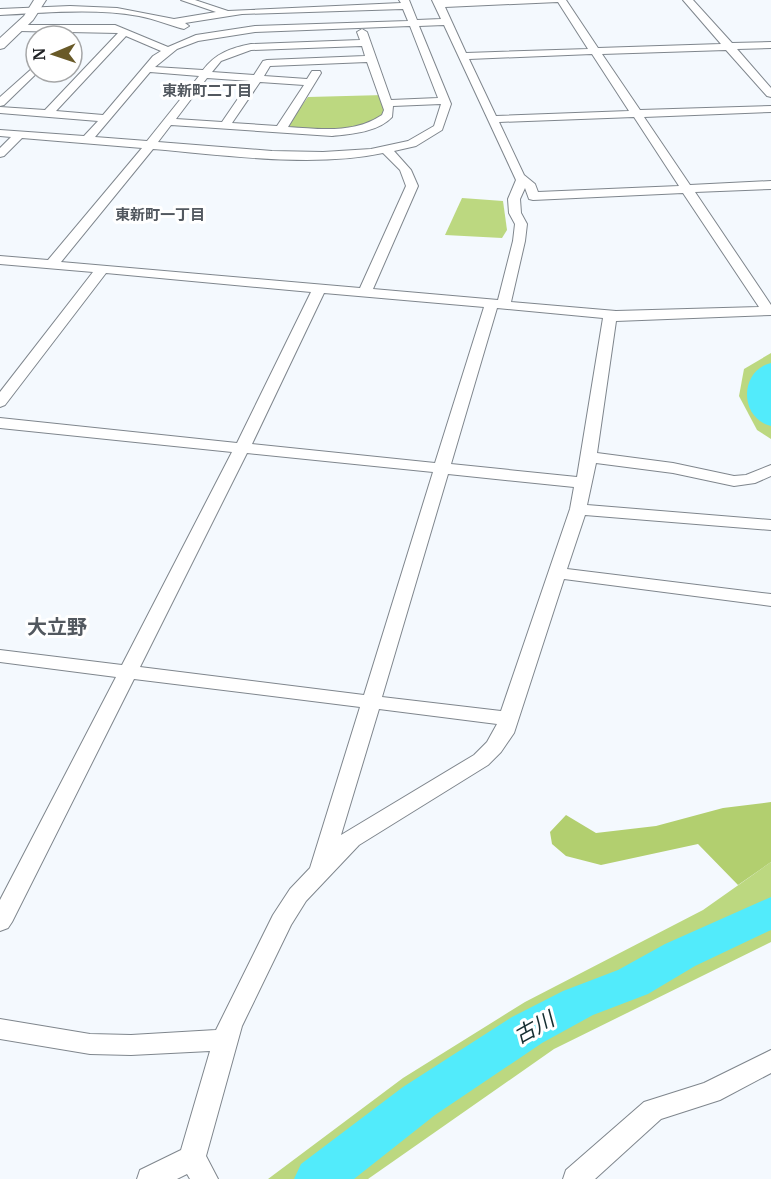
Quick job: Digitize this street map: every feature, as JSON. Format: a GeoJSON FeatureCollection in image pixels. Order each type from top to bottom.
{"type":"FeatureCollection","features":[{"type":"Feature","properties":{"kind":"main road"},"geometry":{"type":"LineString","coordinates":[[0,45],[19,28],[38,5]]}},
{"type":"Feature","properties":{"kind":"street"},"geometry":{"type":"LineString","coordinates":[[89,11],[95,0]]}},
{"type":"Feature","properties":{"kind":"street"},"geometry":{"type":"LineString","coordinates":[[186,0],[225,13]]}},
{"type":"Feature","properties":{"kind":"street"},"geometry":{"type":"LineString","coordinates":[[245,0],[246,11]]}},
{"type":"Feature","properties":{"kind":"street"},"geometry":{"type":"LineString","coordinates":[[555,0],[438,2],[492,120],[522,180],[531,187],[533,196],[771,185]]}},
{"type":"Feature","properties":{"kind":"street"},"geometry":{"type":"LineString","coordinates":[[561,0],[770,311]]}},
{"type":"Feature","properties":{"kind":"street"},"geometry":{"type":"LineString","coordinates":[[688,0],[771,94]]}},
{"type":"Feature","properties":{"kind":"street"},"geometry":{"type":"LineString","coordinates":[[0,133],[301,156],[340,156],[385,149],[426,136],[440,125],[447,112],[405,3],[298,5],[225,13],[174,22]]}},
{"type":"Feature","properties":{"kind":"street"},"geometry":{"type":"LineString","coordinates":[[0,12],[38,5],[89,11],[135,12],[174,22],[205,36]]}},
{"type":"Feature","properties":{"kind":"street"},"geometry":{"type":"LineString","coordinates":[[87,140],[147,69],[168,50],[205,36],[248,29],[447,22]]}},
{"type":"Feature","properties":{"kind":"street"},"geometry":{"type":"LineString","coordinates":[[168,122],[332,133],[363,129],[387,117],[389,110],[387,103],[359,25]]}},
{"type":"Feature","properties":{"kind":"street"},"geometry":{"type":"LineString","coordinates":[[19,28],[24,28]]}},
{"type":"Feature","properties":{"kind":"street"},"geometry":{"type":"LineString","coordinates":[[84,28],[115,28],[168,50]]}},
{"type":"Feature","properties":{"kind":"street"},"geometry":{"type":"LineString","coordinates":[[48,113],[125,31]]}},
{"type":"Feature","properties":{"kind":"street"},"geometry":{"type":"LineString","coordinates":[[51,265],[150,145],[217,58],[237,50],[262,46],[365,43]]}},
{"type":"Feature","properties":{"kind":"street"},"geometry":{"type":"LineString","coordinates":[[464,56],[771,45]]}},
{"type":"Feature","properties":{"kind":"street"},"geometry":{"type":"LineString","coordinates":[[225,126],[267,63],[371,59]]}},
{"type":"Feature","properties":{"kind":"street"},"geometry":{"type":"LineString","coordinates":[[280,130],[324,61]]}},
{"type":"Feature","properties":{"kind":"street"},"geometry":{"type":"LineString","coordinates":[[147,69],[311,82]]}},
{"type":"Feature","properties":{"kind":"street"},"geometry":{"type":"LineString","coordinates":[[0,104],[24,80]]}},
{"type":"Feature","properties":{"kind":"street"},"geometry":{"type":"LineString","coordinates":[[387,103],[444,101]]}},
{"type":"Feature","properties":{"kind":"street"},"geometry":{"type":"LineString","coordinates":[[492,120],[771,109]]}},
{"type":"Feature","properties":{"kind":"street"},"geometry":{"type":"LineString","coordinates":[[0,110],[106,117]]}},
{"type":"Feature","properties":{"kind":"street"},"geometry":{"type":"LineString","coordinates":[[0,154],[19,135]]}},
{"type":"Feature","properties":{"kind":"street"},"geometry":{"type":"LineString","coordinates":[[365,293],[412,186],[410,176],[404,167],[385,149]]}},
{"type":"Feature","properties":{"kind":"street"},"geometry":{"type":"LineString","coordinates":[[321,868],[443,469],[519,241],[521,224],[515,213],[514,199],[522,180]]}},
{"type":"Feature","properties":{"kind":"street"},"geometry":{"type":"LineString","coordinates":[[0,260],[616,315],[770,311]]}},
{"type":"Feature","properties":{"kind":"street"},"geometry":{"type":"LineString","coordinates":[[0,402],[102,270]]}},
{"type":"Feature","properties":{"kind":"street"},"geometry":{"type":"LineString","coordinates":[[0,922],[126,671],[242,448],[319,289]]}},
{"type":"Feature","properties":{"kind":"street"},"geometry":{"type":"LineString","coordinates":[[150,1179],[199,1168],[224,1040],[281,921],[298,895],[321,868],[351,839],[481,759],[504,733],[578,509],[589,457],[606,330],[609,319],[616,315]]}},
{"type":"Feature","properties":{"kind":"street"},"geometry":{"type":"LineString","coordinates":[[0,423],[584,483]]}},
{"type":"Feature","properties":{"kind":"street"},"geometry":{"type":"LineString","coordinates":[[589,457],[674,468],[734,481],[749,480],[771,470]]}},
{"type":"Feature","properties":{"kind":"street"},"geometry":{"type":"LineString","coordinates":[[578,509],[771,525]]}},
{"type":"Feature","properties":{"kind":"street"},"geometry":{"type":"LineString","coordinates":[[557,573],[771,600]]}},
{"type":"Feature","properties":{"kind":"street"},"geometry":{"type":"LineString","coordinates":[[0,656],[509,719]]}},
{"type":"Feature","properties":{"kind":"street"},"geometry":{"type":"LineString","coordinates":[[0,1029],[90,1044],[131,1045],[224,1040]]}},
{"type":"Feature","properties":{"kind":"street"},"geometry":{"type":"LineString","coordinates":[[576,1179],[653,1110],[711,1092],[771,1060]]}},
{"type":"Feature","properties":{"kind":"green space"},"geometry":{"type":"Polygon","coordinates":[[[384,95],[387,103],[382,121],[356,130],[284,130],[308,97],[384,95]]]}},
{"type":"Feature","properties":{"kind":"green space"},"geometry":{"type":"Polygon","coordinates":[[[462,198],[503,201],[507,230],[502,238],[445,235],[462,198]]]}},
{"type":"Feature","properties":{"kind":"green space"},"geometry":{"type":"Polygon","coordinates":[[[771,353],[771,439],[757,430],[739,396],[744,369],[771,353]]]}},
{"type":"Feature","properties":{"kind":"green space"},"geometry":{"type":"Polygon","coordinates":[[[771,802],[771,862],[738,885],[698,844],[601,865],[566,856],[552,844],[550,832],[566,815],[596,833],[656,826],[723,808],[771,802]]]}},
{"type":"Feature","properties":{"kind":"green space"},"geometry":{"type":"Polygon","coordinates":[[[771,862],[771,942],[554,1049],[368,1179],[268,1179],[403,1078],[525,1002],[703,910],[771,862]]]}},
{"type":"Feature","properties":{"kind":"waterway","name":"古川"},"geometry":{"type":"LineString","coordinates":[[771,371],[765,376],[759,388],[760,400],[771,418]]}},
{"type":"Feature","properties":{"kind":"waterway","name":"古川"},"geometry":{"type":"LineString","coordinates":[[318,1179],[419,1101],[527,1030],[578,1003],[633,982],[680,955],[771,912]]}},
{"type":"Feature","properties":{"kind":"district","name":"東新町二丁目"},"geometry":{"type":"Point","coordinates":[207,91]}},
{"type":"Feature","properties":{"kind":"district","name":"東新町一丁目"},"geometry":{"type":"Point","coordinates":[160,215]}},
{"type":"Feature","properties":{"kind":"district","name":"大立野"},"geometry":{"type":"Point","coordinates":[57,627]}}]}
